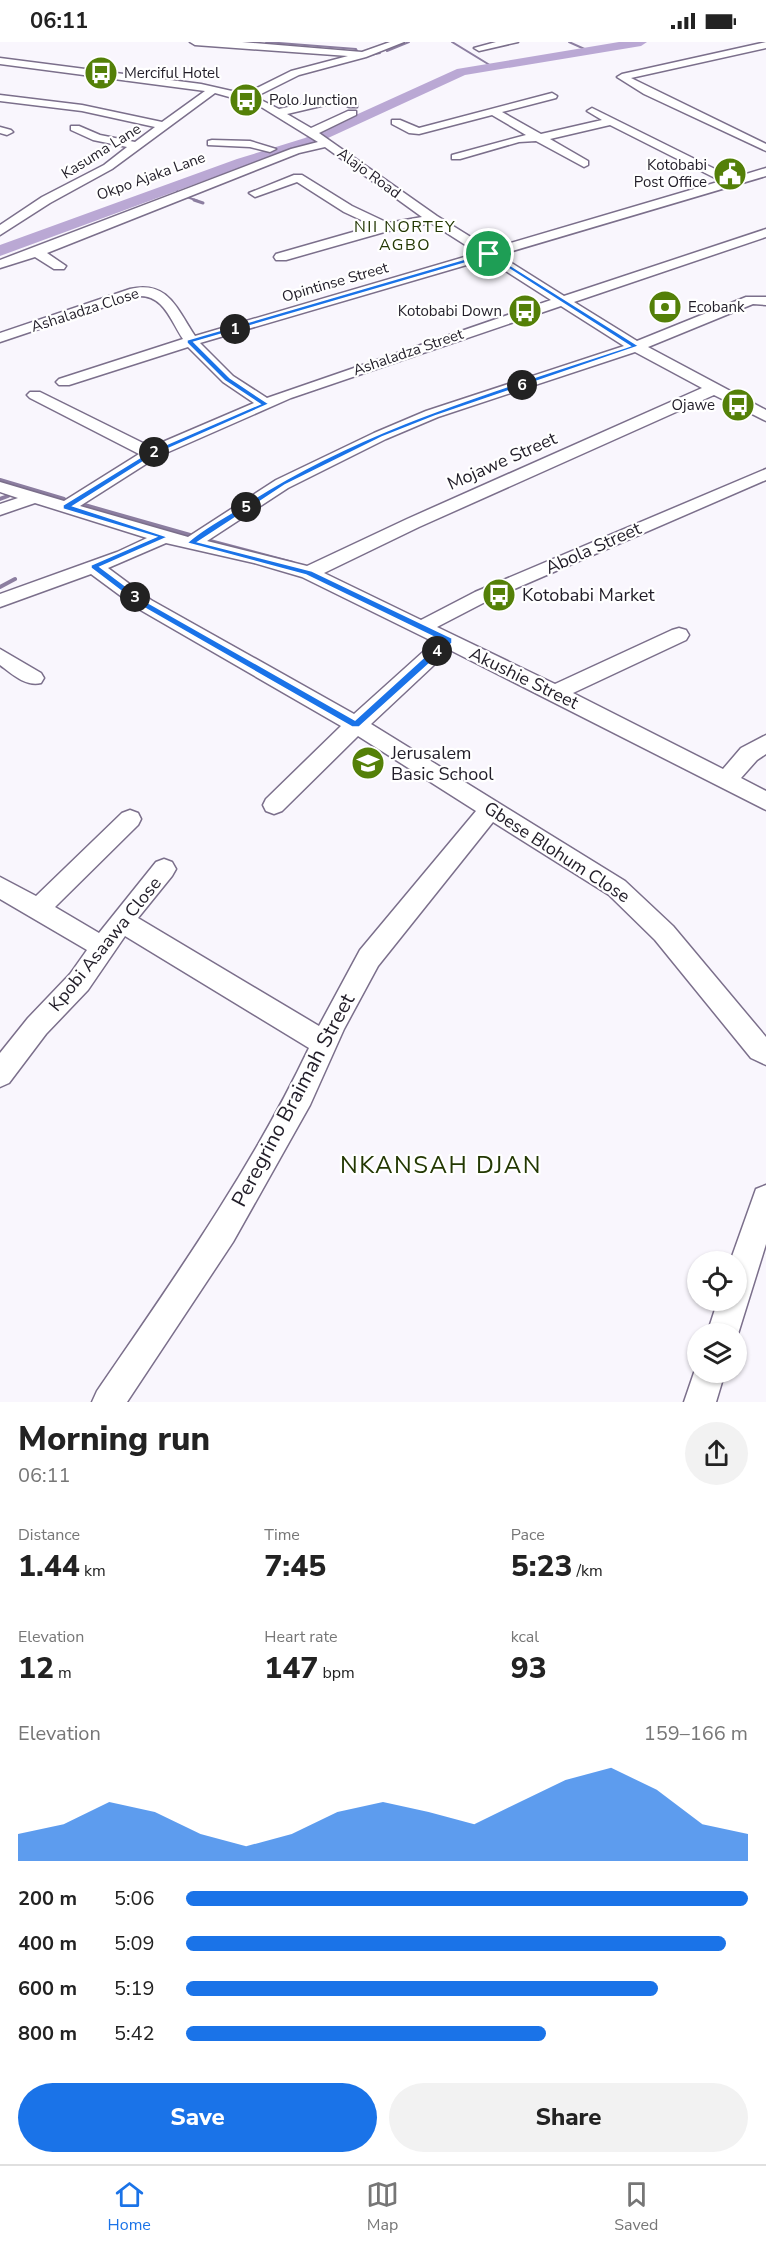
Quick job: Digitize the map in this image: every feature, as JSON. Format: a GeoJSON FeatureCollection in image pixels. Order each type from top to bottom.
{"type":"FeatureCollection","features":[{"type":"Feature","properties":{"kind":"street"},"geometry":{"type":"LineString","coordinates":[[195,42],[324,50],[363,55]]}},
{"type":"Feature","properties":{"kind":"street"},"geometry":{"type":"LineString","coordinates":[[246,97],[295,73],[363,55],[399,42]]}},
{"type":"Feature","properties":{"kind":"street"},"geometry":{"type":"LineString","coordinates":[[479,48],[513,42]]}},
{"type":"Feature","properties":{"kind":"street"},"geometry":{"type":"LineString","coordinates":[[766,45],[622,77],[648,92],[766,148]]}},
{"type":"Feature","properties":{"kind":"street","name":"Alajo Road"},"geometry":{"type":"LineString","coordinates":[[0,62],[213,90],[246,97],[280,112],[327,142],[354,164],[433,219],[636,346],[766,416]]}},
{"type":"Feature","properties":{"kind":"street","name":"Kasuma Lane"},"geometry":{"type":"LineString","coordinates":[[0,231],[30,210],[108,167],[213,90]]}},
{"type":"Feature","properties":{"kind":"street"},"geometry":{"type":"LineString","coordinates":[[396,122],[413,131],[419,131],[552,96]]}},
{"type":"Feature","properties":{"kind":"street"},"geometry":{"type":"LineString","coordinates":[[0,98],[82,108],[166,126]]}},
{"type":"Feature","properties":{"kind":"street","name":"Okpo Ajaka Lane"},"geometry":{"type":"LineString","coordinates":[[145,196],[326,128],[352,109],[339,99],[280,112]]}},
{"type":"Feature","properties":{"kind":"street"},"geometry":{"type":"LineString","coordinates":[[492,111],[584,164]]}},
{"type":"Feature","properties":{"kind":"street"},"geometry":{"type":"LineString","coordinates":[[592,111],[732,182]]}},
{"type":"Feature","properties":{"kind":"street"},"geometry":{"type":"LineString","coordinates":[[456,158],[518,139],[538,138],[612,121]]}},
{"type":"Feature","properties":{"kind":"street"},"geometry":{"type":"LineString","coordinates":[[75,128],[97,138],[138,146]]}},
{"type":"Feature","properties":{"kind":"street"},"geometry":{"type":"LineString","coordinates":[[0,264],[37,252],[295,152],[327,142]]}},
{"type":"Feature","properties":{"kind":"street"},"geometry":{"type":"LineString","coordinates":[[212,144],[250,144],[270,149]]}},
{"type":"Feature","properties":{"kind":"street","name":"Opintinse Street"},"geometry":{"type":"LineString","coordinates":[[64,382],[189,342],[766,172]]}},
{"type":"Feature","properties":{"kind":"street"},"geometry":{"type":"LineString","coordinates":[[255,193],[298,178],[348,209],[386,226]]}},
{"type":"Feature","properties":{"kind":"street"},"geometry":{"type":"LineString","coordinates":[[30,210],[51,217]]}},
{"type":"Feature","properties":{"kind":"street"},"geometry":{"type":"LineString","coordinates":[[281,257],[386,226],[433,219]]}},
{"type":"Feature","properties":{"kind":"street","name":"Ashaladza Street"},"geometry":{"type":"LineString","coordinates":[[66,507],[151,453],[286,395],[498,321],[566,301],[766,233]]}},
{"type":"Feature","properties":{"kind":"street"},"geometry":{"type":"LineString","coordinates":[[0,251],[27,242]]}},
{"type":"Feature","properties":{"kind":"street"},"geometry":{"type":"LineString","coordinates":[[37,252],[59,266]]}},
{"type":"Feature","properties":{"kind":"street","name":"Ashaladza Close"},"geometry":{"type":"LineString","coordinates":[[0,338],[143,291],[150,291],[162,297],[189,342],[228,379],[266,404]]}},
{"type":"Feature","properties":{"kind":"street"},"geometry":{"type":"LineString","coordinates":[[191,543],[282,484],[380,436],[432,414],[636,346],[751,300],[766,301]]}},
{"type":"Feature","properties":{"kind":"street","name":"Mojawe Street"},"geometry":{"type":"LineString","coordinates":[[309,573],[413,523],[714,389]]}},
{"type":"Feature","properties":{"kind":"street"},"geometry":{"type":"LineString","coordinates":[[35,395],[151,453]]}},
{"type":"Feature","properties":{"kind":"street","name":"Abola Street"},"geometry":{"type":"LineString","coordinates":[[422,627],[482,596],[766,474]]}},
{"type":"Feature","properties":{"kind":"street","name":"Akushie Street"},"geometry":{"type":"LineString","coordinates":[[0,487],[164,537],[309,573],[555,693],[766,801]]}},
{"type":"Feature","properties":{"kind":"street"},"geometry":{"type":"LineString","coordinates":[[0,510],[34,498]]}},
{"type":"Feature","properties":{"kind":"street"},"geometry":{"type":"LineString","coordinates":[[0,601],[94,567],[164,537]]}},
{"type":"Feature","properties":{"kind":"street","name":"Gbese Blohum Close"},"geometry":{"type":"LineString","coordinates":[[94,567],[144,604],[356,725],[491,808],[627,896],[664,933],[714,996],[766,1053]]}},
{"type":"Feature","properties":{"kind":"street"},"geometry":{"type":"LineString","coordinates":[[555,693],[680,635]]}},
{"type":"Feature","properties":{"kind":"street"},"geometry":{"type":"LineString","coordinates":[[274,805],[448,640]]}},
{"type":"Feature","properties":{"kind":"street"},"geometry":{"type":"LineString","coordinates":[[0,656],[34,678]]}},
{"type":"Feature","properties":{"kind":"street"},"geometry":{"type":"LineString","coordinates":[[727,780],[749,753],[766,743]]}},
{"type":"Feature","properties":{"kind":"street","name":"Peregrino Braimah Street"},"geometry":{"type":"LineString","coordinates":[[108,1402],[223,1232],[300,1096],[357,976],[369,958],[491,808]]}},
{"type":"Feature","properties":{"kind":"street"},"geometry":{"type":"LineString","coordinates":[[39,908],[130,819]]}},
{"type":"Feature","properties":{"kind":"street","name":"Kpobi Asaawa Close"},"geometry":{"type":"LineString","coordinates":[[0,1074],[37,1026],[79,982],[121,921],[164,869]]}},
{"type":"Feature","properties":{"kind":"street"},"geometry":{"type":"LineString","coordinates":[[0,886],[104,948]]}},
{"type":"Feature","properties":{"kind":"street"},"geometry":{"type":"LineString","coordinates":[[121,921],[325,1044]]}},
{"type":"Feature","properties":{"kind":"street"},"geometry":{"type":"LineString","coordinates":[[747,1257],[766,1199]]}},
{"type":"Feature","properties":{"kind":"street"},"geometry":{"type":"LineString","coordinates":[[700,1402],[706,1383]]}},
{"type":"Feature","properties":{"kind":"waterway"},"geometry":{"type":"LineString","coordinates":[[266,42],[356,49],[358,53],[362,53]]}},
{"type":"Feature","properties":{"kind":"waterway"},"geometry":{"type":"LineString","coordinates":[[387,51],[409,42]]}},
{"type":"Feature","properties":{"kind":"waterway"},"geometry":{"type":"LineString","coordinates":[[452,42],[493,67]]}},
{"type":"Feature","properties":{"kind":"waterway"},"geometry":{"type":"LineString","coordinates":[[569,42],[589,51]]}},
{"type":"Feature","properties":{"kind":"waterway"},"geometry":{"type":"LineString","coordinates":[[0,251],[242,162],[310,141],[462,72],[641,42]]}},
{"type":"Feature","properties":{"kind":"waterway"},"geometry":{"type":"LineString","coordinates":[[365,56],[380,53]]}},
{"type":"Feature","properties":{"kind":"waterway"},"geometry":{"type":"LineString","coordinates":[[258,99],[275,107]]}},
{"type":"Feature","properties":{"kind":"waterway"},"geometry":{"type":"LineString","coordinates":[[177,185],[177,192],[181,194]]}},
{"type":"Feature","properties":{"kind":"waterway"},"geometry":{"type":"LineString","coordinates":[[187,197],[198,201]]}},
{"type":"Feature","properties":{"kind":"waterway"},"geometry":{"type":"LineString","coordinates":[[194,200],[203,203]]}},
{"type":"Feature","properties":{"kind":"waterway"},"geometry":{"type":"LineString","coordinates":[[0,480],[64,499]]}},
{"type":"Feature","properties":{"kind":"waterway"},"geometry":{"type":"LineString","coordinates":[[0,499],[8,496]]}},
{"type":"Feature","properties":{"kind":"waterway"},"geometry":{"type":"LineString","coordinates":[[81,504],[190,535]]}},
{"type":"Feature","properties":{"kind":"waterway"},"geometry":{"type":"LineString","coordinates":[[210,541],[293,563]]}},
{"type":"Feature","properties":{"kind":"waterway"},"geometry":{"type":"LineString","coordinates":[[0,587],[15,579]]}},
{"type":"Feature","properties":{"kind":"place","name":"Merciful Hotel"},"geometry":{"type":"Point","coordinates":[101,73]}},
{"type":"Feature","properties":{"kind":"place","name":"Polo Junction"},"geometry":{"type":"Point","coordinates":[246,100]}},
{"type":"Feature","properties":{"kind":"place","name":"Kotobabi Post Office"},"geometry":{"type":"Point","coordinates":[730,174]}},
{"type":"Feature","properties":{"kind":"place","name":"Ecobank"},"geometry":{"type":"Point","coordinates":[665,307]}},
{"type":"Feature","properties":{"kind":"place","name":"Kotobabi Down"},"geometry":{"type":"Point","coordinates":[525,311]}},
{"type":"Feature","properties":{"kind":"place","name":"Ojawe"},"geometry":{"type":"Point","coordinates":[738,405]}},
{"type":"Feature","properties":{"kind":"place","name":"Kotobabi Market"},"geometry":{"type":"Point","coordinates":[499,595]}},
{"type":"Feature","properties":{"kind":"place","name":"Jerusalem Basic School"},"geometry":{"type":"Point","coordinates":[368,763]}},
{"type":"Feature","properties":{"kind":"district","name":"NII NORTEY AGBO"},"geometry":{"type":"Point","coordinates":[405,235]}},
{"type":"Feature","properties":{"kind":"district","name":"NKANSAH DJAN"},"geometry":{"type":"Point","coordinates":[441,1165]}},
{"type":"Feature","properties":{"kind":"route"},"geometry":{"type":"LineString","coordinates":[[489,254],[636,346],[432,414],[380,436],[282,484],[191,543],[309,573],[448,640],[356,725],[144,604],[94,567],[164,537],[66,507],[151,453],[266,404],[228,379],[189,342],[489,254]]}}]}
